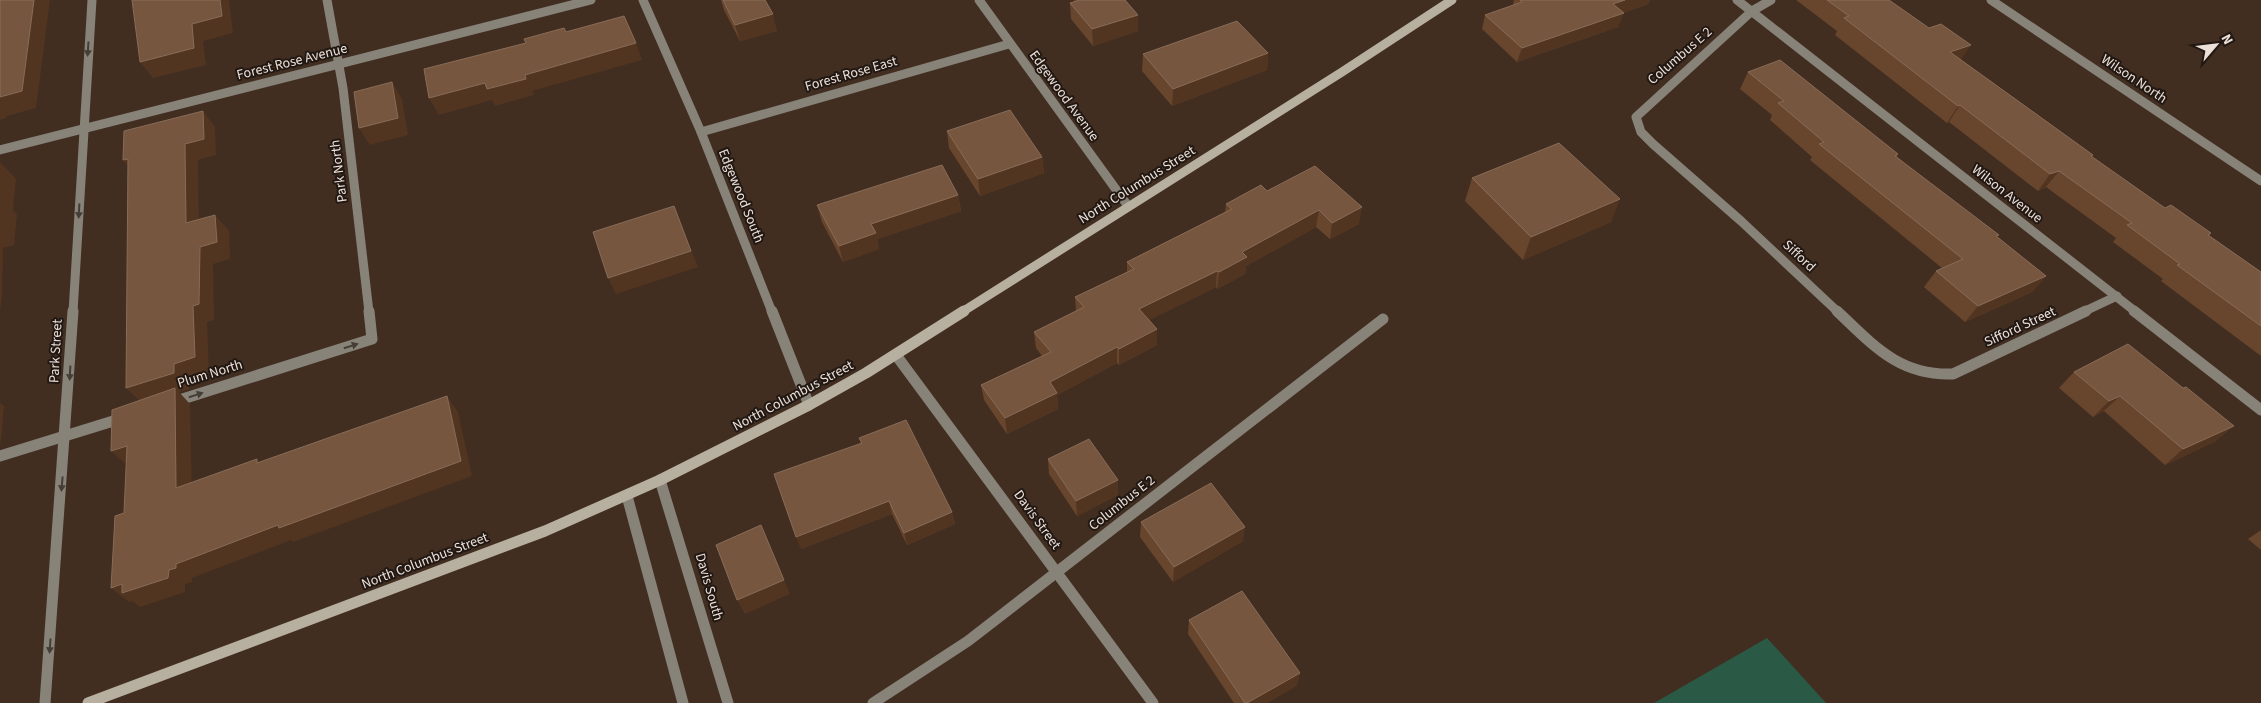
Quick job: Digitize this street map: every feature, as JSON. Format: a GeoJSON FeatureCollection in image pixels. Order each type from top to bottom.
{"type":"FeatureCollection","features":[{"type":"Feature","properties":{"kind":"main road","name":"North Columbus Street"},"geometry":{"type":"LineString","coordinates":[[88,703],[545,531],[627,496],[809,405],[896,355],[1452,0]]}},
{"type":"Feature","properties":{"kind":"street","name":"Park Street"},"geometry":{"type":"LineString","coordinates":[[45,703],[66,436],[92,0]]}},
{"type":"Feature","properties":{"kind":"street","name":"Park North"},"geometry":{"type":"LineString","coordinates":[[327,0],[333,41],[339,64],[372,339]]}},
{"type":"Feature","properties":{"kind":"street","name":"Forest Rose Avenue"},"geometry":{"type":"LineString","coordinates":[[0,150],[591,0]]}},
{"type":"Feature","properties":{"kind":"street","name":"Edgewood South"},"geometry":{"type":"LineString","coordinates":[[643,0],[701,132],[809,405]]}},
{"type":"Feature","properties":{"kind":"street","name":"Edgewood Avenue"},"geometry":{"type":"LineString","coordinates":[[979,0],[1128,206]]}},
{"type":"Feature","properties":{"kind":"street","name":"Wilson Avenue"},"geometry":{"type":"LineString","coordinates":[[1737,0],[1824,70],[2117,296],[2261,410]]}},
{"type":"Feature","properties":{"kind":"street","name":"Columbus E 2"},"geometry":{"type":"LineString","coordinates":[[1653,144],[1641,132],[1636,117],[1752,11],[1771,0]]}},
{"type":"Feature","properties":{"kind":"street","name":"Wilson North"},"geometry":{"type":"LineString","coordinates":[[1991,0],[2261,182]]}},
{"type":"Feature","properties":{"kind":"street","name":"Forest Rose East"},"geometry":{"type":"LineString","coordinates":[[701,132],[1009,44]]}},
{"type":"Feature","properties":{"kind":"street","name":"Sifford"},"geometry":{"type":"LineString","coordinates":[[1653,144],[1741,221],[1881,352],[1902,366],[1933,375]]}},
{"type":"Feature","properties":{"kind":"street","name":"Sifford Street"},"geometry":{"type":"LineString","coordinates":[[1933,375],[1953,374],[2117,296]]}},
{"type":"Feature","properties":{"kind":"street","name":"Columbus E 2"},"geometry":{"type":"LineString","coordinates":[[873,703],[968,641],[1383,319]]}},
{"type":"Feature","properties":{"kind":"street","name":"Plum North"},"geometry":{"type":"LineString","coordinates":[[159,406],[372,339]]}},
{"type":"Feature","properties":{"kind":"street","name":"Davis Street"},"geometry":{"type":"LineString","coordinates":[[896,355],[971,453],[1056,572],[1120,654],[1153,703]]}},
{"type":"Feature","properties":{"kind":"street"},"geometry":{"type":"LineString","coordinates":[[0,456],[131,415]]}},
{"type":"Feature","properties":{"kind":"street","name":"Davis South"},"geometry":{"type":"LineString","coordinates":[[660,480],[728,703]]}},
{"type":"Feature","properties":{"kind":"street"},"geometry":{"type":"LineString","coordinates":[[627,496],[683,703]]}},
{"type":"Feature","properties":{"kind":"green space"},"geometry":{"type":"Polygon","coordinates":[[[1767,638],[1826,703],[1654,703],[1767,638]]]}},
{"type":"Feature","properties":{"kind":"building"},"geometry":{"type":"Polygon","coordinates":[[[0,0],[34,0],[22,91],[0,97],[0,0]]]}},
{"type":"Feature","properties":{"kind":"building"},"geometry":{"type":"Polygon","coordinates":[[[132,0],[220,0],[222,16],[192,24],[194,48],[140,62],[132,0]]]}},
{"type":"Feature","properties":{"kind":"building"},"geometry":{"type":"Polygon","coordinates":[[[723,0],[765,0],[773,14],[735,25],[723,0]]]}},
{"type":"Feature","properties":{"kind":"building"},"geometry":{"type":"Polygon","coordinates":[[[1080,0],[1125,0],[1138,15],[1092,29],[1070,3],[1080,0]]]}},
{"type":"Feature","properties":{"kind":"building"},"geometry":{"type":"Polygon","coordinates":[[[1520,0],[1625,0],[1613,4],[1624,13],[1522,48],[1485,15],[1522,2],[1520,0]]]}},
{"type":"Feature","properties":{"kind":"building"},"geometry":{"type":"Polygon","coordinates":[[[1827,0],[1889,0],[1929,28],[1941,24],[1971,45],[1950,52],[2093,155],[2091,156],[2165,208],[2171,205],[2211,233],[2208,235],[2261,272],[2261,326],[2177,265],[2180,264],[2127,225],[2132,223],[2059,171],[2050,174],[1960,105],[1958,106],[1844,18],[1849,16],[1827,0]]]}},
{"type":"Feature","properties":{"kind":"building"},"geometry":{"type":"Polygon","coordinates":[[[624,16],[636,43],[525,75],[526,79],[487,89],[485,83],[429,98],[424,69],[526,43],[524,39],[564,28],[566,32],[624,16]]]}},
{"type":"Feature","properties":{"kind":"building"},"geometry":{"type":"Polygon","coordinates":[[[1237,21],[1268,53],[1173,89],[1143,54],[1237,21]]]}},
{"type":"Feature","properties":{"kind":"building"},"geometry":{"type":"Polygon","coordinates":[[[1780,60],[1898,154],[1895,156],[1999,235],[1996,236],[2046,276],[1978,306],[1936,271],[1963,259],[1819,144],[1824,142],[1778,103],[1784,101],[1748,72],[1780,60]]]}},
{"type":"Feature","properties":{"kind":"building"},"geometry":{"type":"Polygon","coordinates":[[[392,82],[398,118],[359,128],[354,92],[392,82]]]}},
{"type":"Feature","properties":{"kind":"building"},"geometry":{"type":"Polygon","coordinates":[[[1010,110],[1042,157],[978,179],[947,131],[1010,110]]]}},
{"type":"Feature","properties":{"kind":"building"},"geometry":{"type":"Polygon","coordinates":[[[203,111],[204,139],[185,144],[186,223],[215,215],[217,242],[200,247],[199,304],[193,306],[195,357],[174,364],[174,373],[126,388],[128,159],[123,160],[124,131],[203,111]]]}},
{"type":"Feature","properties":{"kind":"building"},"geometry":{"type":"Polygon","coordinates":[[[1559,143],[1620,199],[1531,237],[1472,178],[1559,143]]]}},
{"type":"Feature","properties":{"kind":"building"},"geometry":{"type":"Polygon","coordinates":[[[942,165],[958,195],[871,224],[876,233],[839,246],[817,205],[942,165]]]}},
{"type":"Feature","properties":{"kind":"building"},"geometry":{"type":"Polygon","coordinates":[[[1315,166],[1362,207],[1332,223],[1319,210],[1242,252],[1247,257],[1139,309],[1157,329],[1119,349],[1117,347],[1050,382],[1057,393],[1005,418],[981,385],[1051,352],[1034,332],[1084,307],[1075,297],[1134,269],[1127,262],[1232,209],[1226,204],[1261,185],[1267,191],[1315,166]]]}},
{"type":"Feature","properties":{"kind":"building"},"geometry":{"type":"Polygon","coordinates":[[[674,206],[691,251],[608,278],[593,232],[674,206]]]}},
{"type":"Feature","properties":{"kind":"building"},"geometry":{"type":"Polygon","coordinates":[[[2128,344],[2234,426],[2183,449],[2120,396],[2109,401],[2074,372],[2128,344]]]}},
{"type":"Feature","properties":{"kind":"building"},"geometry":{"type":"Polygon","coordinates":[[[175,388],[176,488],[257,459],[257,463],[447,396],[461,461],[279,528],[278,525],[176,564],[176,568],[169,570],[168,578],[122,593],[122,584],[111,588],[115,516],[124,513],[127,446],[111,451],[112,410],[175,388]]]}},
{"type":"Feature","properties":{"kind":"building"},"geometry":{"type":"Polygon","coordinates":[[[906,420],[952,512],[904,533],[889,501],[796,537],[774,474],[862,443],[859,438],[906,420]]]}},
{"type":"Feature","properties":{"kind":"building"},"geometry":{"type":"Polygon","coordinates":[[[1089,439],[1118,480],[1076,501],[1048,459],[1089,439]]]}},
{"type":"Feature","properties":{"kind":"building"},"geometry":{"type":"Polygon","coordinates":[[[1211,483],[1245,527],[1174,567],[1141,522],[1211,483]]]}},
{"type":"Feature","properties":{"kind":"building"},"geometry":{"type":"Polygon","coordinates":[[[761,525],[784,580],[737,600],[716,545],[761,525]]]}},
{"type":"Feature","properties":{"kind":"building"},"geometry":{"type":"Polygon","coordinates":[[[1242,591],[1300,673],[1247,703],[1245,703],[1189,620],[1242,591]]]}}]}
